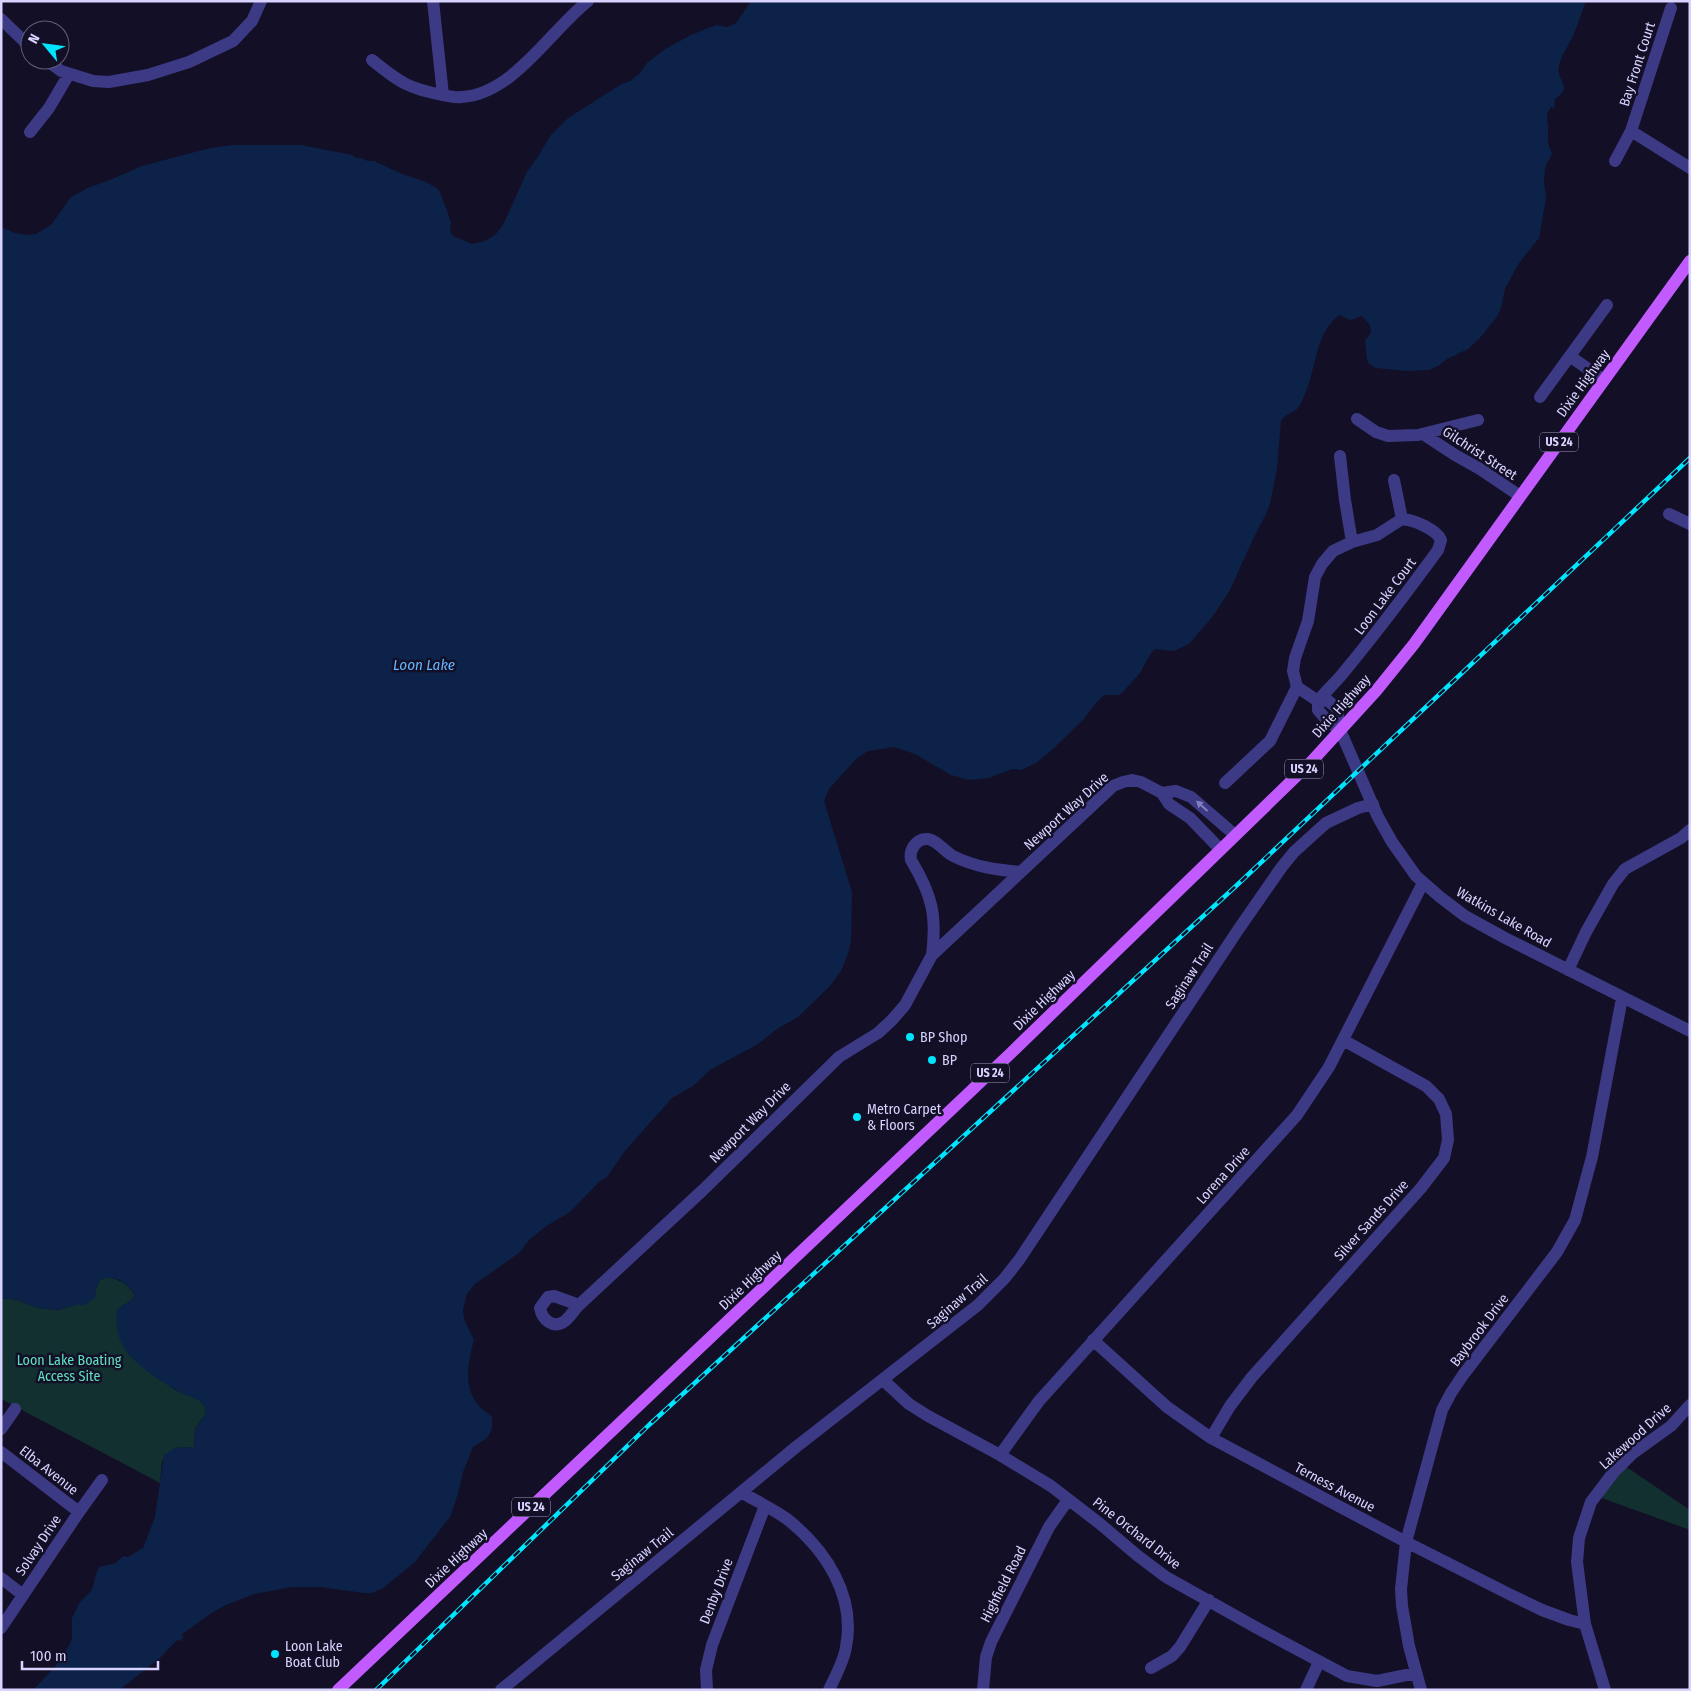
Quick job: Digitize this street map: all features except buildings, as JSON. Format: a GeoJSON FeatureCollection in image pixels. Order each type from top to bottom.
{"type":"FeatureCollection","features":[{"type":"Feature","properties":{"kind":"main road","name":"Dixie Highway"},"geometry":{"type":"LineString","coordinates":[[338,1690],[1011,1053],[1312,761],[1376,691],[1414,644],[1690,261]]}},
{"type":"Feature","properties":{"kind":"street"},"geometry":{"type":"LineString","coordinates":[[60,70],[94,81],[109,82],[148,75],[189,62],[233,41],[252,21],[261,1]]}},
{"type":"Feature","properties":{"kind":"street"},"geometry":{"type":"LineString","coordinates":[[434,1],[443,95]]}},
{"type":"Feature","properties":{"kind":"street"},"geometry":{"type":"LineString","coordinates":[[372,60],[398,81],[428,93],[459,98],[472,96],[488,91],[509,78],[588,1]]}},
{"type":"Feature","properties":{"kind":"street","name":"Bay Front Court"},"geometry":{"type":"LineString","coordinates":[[1615,161],[1631,130],[1671,8]]}},
{"type":"Feature","properties":{"kind":"street"},"geometry":{"type":"LineString","coordinates":[[1,19],[20,37]]}},
{"type":"Feature","properties":{"kind":"street"},"geometry":{"type":"LineString","coordinates":[[30,132],[49,108],[69,74]]}},
{"type":"Feature","properties":{"kind":"street"},"geometry":{"type":"LineString","coordinates":[[1631,130],[1690,168]]}},
{"type":"Feature","properties":{"kind":"street"},"geometry":{"type":"LineString","coordinates":[[1540,397],[1571,357],[1607,305]]}},
{"type":"Feature","properties":{"kind":"street"},"geometry":{"type":"LineString","coordinates":[[1571,357],[1604,380]]}},
{"type":"Feature","properties":{"kind":"street"},"geometry":{"type":"LineString","coordinates":[[1356,419],[1376,432],[1388,436],[1423,434],[1478,420]]}},
{"type":"Feature","properties":{"kind":"street","name":"Gilchrist Street"},"geometry":{"type":"LineString","coordinates":[[1423,434],[1520,496]]}},
{"type":"Feature","properties":{"kind":"street"},"geometry":{"type":"LineString","coordinates":[[1340,456],[1352,542]]}},
{"type":"Feature","properties":{"kind":"street"},"geometry":{"type":"LineString","coordinates":[[1226,783],[1270,741],[1297,688],[1293,671],[1295,658],[1308,621],[1315,577],[1322,564],[1333,551],[1352,542],[1377,535],[1402,519],[1394,480]]}},
{"type":"Feature","properties":{"kind":"street"},"geometry":{"type":"LineString","coordinates":[[1669,514],[1690,524]]}},
{"type":"Feature","properties":{"kind":"street","name":"Loon Lake Court"},"geometry":{"type":"LineString","coordinates":[[1318,701],[1385,622],[1441,545],[1439,536],[1435,533],[1416,522],[1402,519]]}},
{"type":"Feature","properties":{"kind":"street","name":"Watkins Lake Road"},"geometry":{"type":"LineString","coordinates":[[1297,688],[1318,701],[1326,700],[1337,708],[1340,730],[1392,842],[1416,876],[1440,897],[1465,916],[1505,938],[1690,1031]]}},
{"type":"Feature","properties":{"kind":"street","name":"Newport Way Drive"},"geometry":{"type":"LineString","coordinates":[[579,1305],[702,1190],[839,1057],[878,1033],[892,1020],[905,1005],[932,955],[1004,890],[1113,786],[1132,780],[1141,782],[1162,793],[1169,804],[1190,818],[1220,849]]}},
{"type":"Feature","properties":{"kind":"street","name":"Newport Way Drive"},"geometry":{"type":"LineString","coordinates":[[1162,793],[1176,791],[1191,797],[1235,835]]}},
{"type":"Feature","properties":{"kind":"street","name":"Saginaw Trail"},"geometry":{"type":"LineString","coordinates":[[501,1690],[796,1447],[978,1305],[1004,1279],[1052,1211],[1238,930],[1290,858],[1326,823],[1358,808],[1373,804]]}},
{"type":"Feature","properties":{"kind":"street"},"geometry":{"type":"LineString","coordinates":[[1568,970],[1586,932],[1613,884],[1625,869],[1681,838],[1690,830]]}},
{"type":"Feature","properties":{"kind":"street","name":"Newport Way Drive"},"geometry":{"type":"LineString","coordinates":[[932,955],[934,934],[929,894],[910,855],[916,843],[928,839],[934,841],[951,855],[966,862],[986,868],[1021,872]]}},
{"type":"Feature","properties":{"kind":"street","name":"Lorena Drive"},"geometry":{"type":"LineString","coordinates":[[1000,1455],[1039,1401],[1297,1115],[1329,1067],[1423,882]]}},
{"type":"Feature","properties":{"kind":"street","name":"Baybrook Drive"},"geometry":{"type":"LineString","coordinates":[[1421,1690],[1402,1606],[1401,1589],[1406,1542],[1442,1410],[1451,1393],[1557,1252],[1575,1220],[1592,1157],[1622,998]]}},
{"type":"Feature","properties":{"kind":"street","name":"Silver Sands Drive"},"geometry":{"type":"LineString","coordinates":[[1211,1438],[1230,1406],[1252,1377],[1421,1188],[1444,1158],[1448,1140],[1446,1114],[1440,1099],[1426,1086],[1343,1040]]}},
{"type":"Feature","properties":{"kind":"street","name":"Terness Avenue"},"geometry":{"type":"LineString","coordinates":[[1093,1340],[1167,1407],[1211,1438],[1406,1542],[1542,1610],[1585,1624]]}},
{"type":"Feature","properties":{"kind":"street","name":"Pine Orchard Drive"},"geometry":{"type":"LineString","coordinates":[[883,1380],[915,1408],[1000,1455],[1051,1486],[1138,1556],[1166,1576],[1319,1662],[1347,1676],[1377,1681],[1416,1673]]}},
{"type":"Feature","properties":{"kind":"street","name":"Lakewood Drive"},"geometry":{"type":"LineString","coordinates":[[1605,1690],[1585,1624],[1577,1562],[1579,1538],[1591,1502],[1613,1473],[1632,1454],[1671,1426],[1690,1405]]}},
{"type":"Feature","properties":{"kind":"street"},"geometry":{"type":"LineString","coordinates":[[1,1430],[15,1409]]}},
{"type":"Feature","properties":{"kind":"street","name":"Elba Avenue"},"geometry":{"type":"LineString","coordinates":[[1,1452],[79,1512]]}},
{"type":"Feature","properties":{"kind":"street","name":"Solvay Drive"},"geometry":{"type":"LineString","coordinates":[[1,1628],[102,1480]]}},
{"type":"Feature","properties":{"kind":"street"},"geometry":{"type":"LineString","coordinates":[[741,1492],[787,1519],[814,1545],[830,1564],[842,1590],[848,1627],[846,1648],[829,1690]]}},
{"type":"Feature","properties":{"kind":"street","name":"Highfield Road"},"geometry":{"type":"LineString","coordinates":[[983,1690],[986,1657],[991,1642],[1049,1528],[1068,1500]]}},
{"type":"Feature","properties":{"kind":"street","name":"Denby Drive"},"geometry":{"type":"LineString","coordinates":[[708,1690],[706,1670],[712,1645],[765,1506]]}},
{"type":"Feature","properties":{"kind":"street"},"geometry":{"type":"LineString","coordinates":[[1,1578],[23,1595]]}},
{"type":"Feature","properties":{"kind":"street"},"geometry":{"type":"LineString","coordinates":[[1151,1668],[1172,1656],[1180,1647],[1209,1600]]}},
{"type":"Feature","properties":{"kind":"street"},"geometry":{"type":"LineString","coordinates":[[1306,1690],[1319,1662]]}},
{"type":"Feature","properties":{"kind":"green space","name":"Loon Lake Boating Access Site"},"geometry":{"type":"Polygon","coordinates":[[[107,1277],[124,1283],[135,1296],[117,1310],[118,1332],[173,1389],[199,1399],[205,1407],[206,1413],[195,1429],[194,1447],[175,1448],[162,1461],[160,1483],[1,1399],[1,1298],[17,1300],[38,1308],[57,1310],[75,1305],[84,1305],[100,1280],[107,1277]]]}},
{"type":"Feature","properties":{"kind":"green space"},"geometry":{"type":"Polygon","coordinates":[[[1625,1466],[1690,1510],[1690,1530],[1599,1497],[1625,1466]]]}},
{"type":"Feature","properties":{"kind":"water","name":"Loon Lake"},"geometry":{"type":"Polygon","coordinates":[[[751,1],[1586,1],[1559,66],[1564,91],[1555,99],[1554,108],[1551,107],[1547,114],[1548,143],[1552,154],[1545,169],[1546,198],[1539,238],[1519,263],[1505,289],[1501,308],[1496,318],[1468,349],[1429,370],[1408,371],[1376,368],[1369,364],[1365,341],[1371,332],[1370,325],[1362,316],[1350,320],[1339,315],[1331,323],[1320,342],[1301,404],[1281,421],[1277,469],[1270,504],[1266,514],[1230,590],[1213,616],[1189,644],[1174,651],[1155,649],[1140,673],[1122,693],[1119,695],[1104,695],[1083,720],[1053,749],[1036,763],[1021,770],[1013,769],[988,778],[969,780],[951,775],[915,754],[894,747],[868,751],[856,759],[829,789],[824,801],[852,892],[851,941],[841,971],[830,986],[798,1017],[777,1029],[758,1044],[710,1070],[693,1086],[672,1098],[624,1152],[607,1177],[600,1181],[570,1212],[545,1227],[530,1239],[519,1253],[475,1284],[467,1294],[463,1310],[464,1319],[474,1340],[470,1356],[468,1381],[477,1404],[492,1417],[492,1429],[487,1438],[473,1447],[463,1472],[450,1517],[414,1563],[383,1588],[372,1593],[320,1587],[292,1587],[254,1594],[226,1605],[181,1635],[184,1636],[181,1641],[177,1640],[159,1659],[119,1690],[33,1690],[55,1667],[70,1644],[72,1638],[72,1618],[80,1602],[92,1590],[99,1567],[116,1563],[123,1556],[128,1557],[143,1548],[155,1517],[164,1455],[175,1448],[194,1447],[196,1428],[206,1411],[202,1403],[176,1390],[148,1372],[124,1348],[118,1333],[117,1310],[135,1296],[129,1287],[120,1281],[111,1278],[100,1280],[95,1290],[96,1296],[94,1299],[84,1305],[75,1305],[57,1310],[38,1308],[17,1300],[1,1298],[1,227],[15,233],[36,234],[51,225],[71,197],[90,187],[142,166],[210,148],[233,145],[301,145],[374,161],[402,174],[426,182],[439,190],[451,223],[450,231],[453,236],[472,244],[485,241],[495,235],[503,225],[527,172],[551,135],[568,118],[620,85],[630,81],[640,73],[647,63],[665,49],[691,35],[716,25],[727,27],[736,23],[751,1]]]}},
{"type":"Feature","properties":{"kind":"railway"},"geometry":{"type":"LineString","coordinates":[[376,1690],[649,1425],[1236,886],[1690,458]]}},
{"type":"Feature","properties":{"kind":"place","name":"BP Shop"},"geometry":{"type":"Point","coordinates":[910,1037]}},
{"type":"Feature","properties":{"kind":"place","name":"BP"},"geometry":{"type":"Point","coordinates":[932,1060]}},
{"type":"Feature","properties":{"kind":"place","name":"Metro Carpet & Floors"},"geometry":{"type":"Point","coordinates":[857,1117]}},
{"type":"Feature","properties":{"kind":"place","name":"Loon Lake Boat Club"},"geometry":{"type":"Point","coordinates":[275,1654]}}]}
